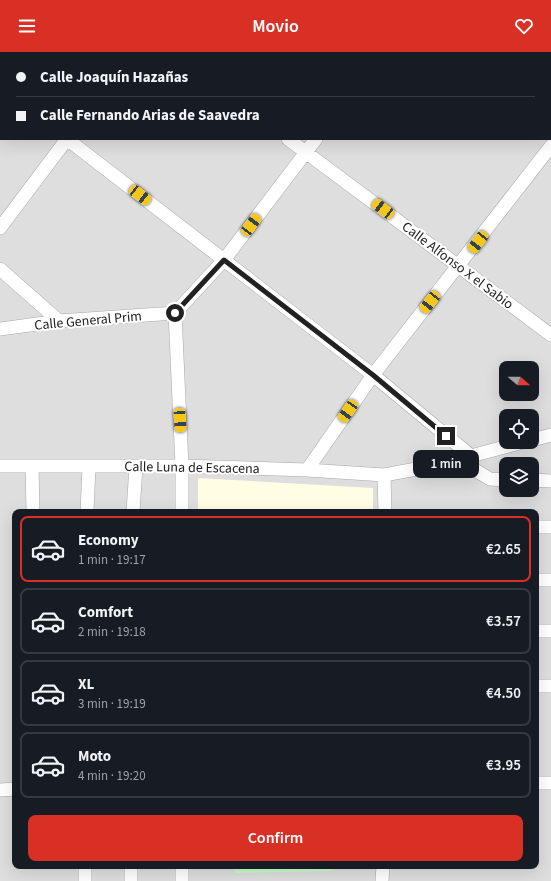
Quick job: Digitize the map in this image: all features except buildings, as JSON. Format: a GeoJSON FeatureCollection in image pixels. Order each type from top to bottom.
{"type":"FeatureCollection","features":[{"type":"Feature","properties":{"kind":"street"},"geometry":{"type":"LineString","coordinates":[[0,228],[66,140]]}},
{"type":"Feature","properties":{"kind":"street"},"geometry":{"type":"LineString","coordinates":[[68,140],[373,375],[465,459],[490,479],[499,480]]}},
{"type":"Feature","properties":{"kind":"street","name":"Calle Alfonso X el Sabio"},"geometry":{"type":"LineString","coordinates":[[289,140],[551,335]]}},
{"type":"Feature","properties":{"kind":"street"},"geometry":{"type":"LineString","coordinates":[[182,509],[182,466],[175,313],[224,260],[315,140]]}},
{"type":"Feature","properties":{"kind":"street"},"geometry":{"type":"LineString","coordinates":[[307,470],[373,375],[551,146]]}},
{"type":"Feature","properties":{"kind":"street"},"geometry":{"type":"LineString","coordinates":[[0,269],[59,321]]}},
{"type":"Feature","properties":{"kind":"street","name":"Calle General Prim"},"geometry":{"type":"LineString","coordinates":[[0,329],[59,321],[175,313]]}},
{"type":"Feature","properties":{"kind":"street"},"geometry":{"type":"LineString","coordinates":[[539,438],[551,435]]}},
{"type":"Feature","properties":{"kind":"street","name":"Calle Luna de Escacena"},"geometry":{"type":"LineString","coordinates":[[0,466],[182,466],[307,470],[384,475],[465,459],[499,449]]}},
{"type":"Feature","properties":{"kind":"street"},"geometry":{"type":"LineString","coordinates":[[87,509],[89,466]]}},
{"type":"Feature","properties":{"kind":"street"},"geometry":{"type":"LineString","coordinates":[[133,509],[136,466]]}},
{"type":"Feature","properties":{"kind":"street"},"geometry":{"type":"LineString","coordinates":[[32,467],[33,509]]}},
{"type":"Feature","properties":{"kind":"street"},"geometry":{"type":"LineString","coordinates":[[384,475],[385,509]]}},
{"type":"Feature","properties":{"kind":"street"},"geometry":{"type":"LineString","coordinates":[[539,480],[551,481]]}},
{"type":"Feature","properties":{"kind":"street"},"geometry":{"type":"LineString","coordinates":[[539,527],[551,528]]}},
{"type":"Feature","properties":{"kind":"street"},"geometry":{"type":"LineString","coordinates":[[539,580],[551,580]]}},
{"type":"Feature","properties":{"kind":"street"},"geometry":{"type":"LineString","coordinates":[[539,631],[551,631]]}},
{"type":"Feature","properties":{"kind":"street"},"geometry":{"type":"LineString","coordinates":[[539,686],[551,686]]}},
{"type":"Feature","properties":{"kind":"street"},"geometry":{"type":"LineString","coordinates":[[539,783],[551,783]]}},
{"type":"Feature","properties":{"kind":"street"},"geometry":{"type":"LineString","coordinates":[[0,790],[12,789]]}},
{"type":"Feature","properties":{"kind":"street"},"geometry":{"type":"LineString","coordinates":[[85,869],[85,881]]}},
{"type":"Feature","properties":{"kind":"street"},"geometry":{"type":"LineString","coordinates":[[131,869],[131,881]]}},
{"type":"Feature","properties":{"kind":"street"},"geometry":{"type":"LineString","coordinates":[[182,869],[182,881]]}},
{"type":"Feature","properties":{"kind":"street"},"geometry":{"type":"LineString","coordinates":[[382,881],[383,869]]}},
{"type":"Feature","properties":{"kind":"shaded area"},"geometry":{"type":"Polygon","coordinates":[[[0,140],[551,140],[551,881],[0,881],[0,140]]]}},
{"type":"Feature","properties":{"kind":"shaded area"},"geometry":{"type":"Polygon","coordinates":[[[198,478],[373,488],[373,509],[198,509],[198,478]]]}},
{"type":"Feature","properties":{"kind":"green space"},"geometry":{"type":"Polygon","coordinates":[[[235,869],[332,869],[332,871],[235,873],[235,869]]]}},
{"type":"Feature","properties":{"kind":"route"},"geometry":{"type":"LineString","coordinates":[[175,313],[224,260],[373,375],[446,436]]}}]}
